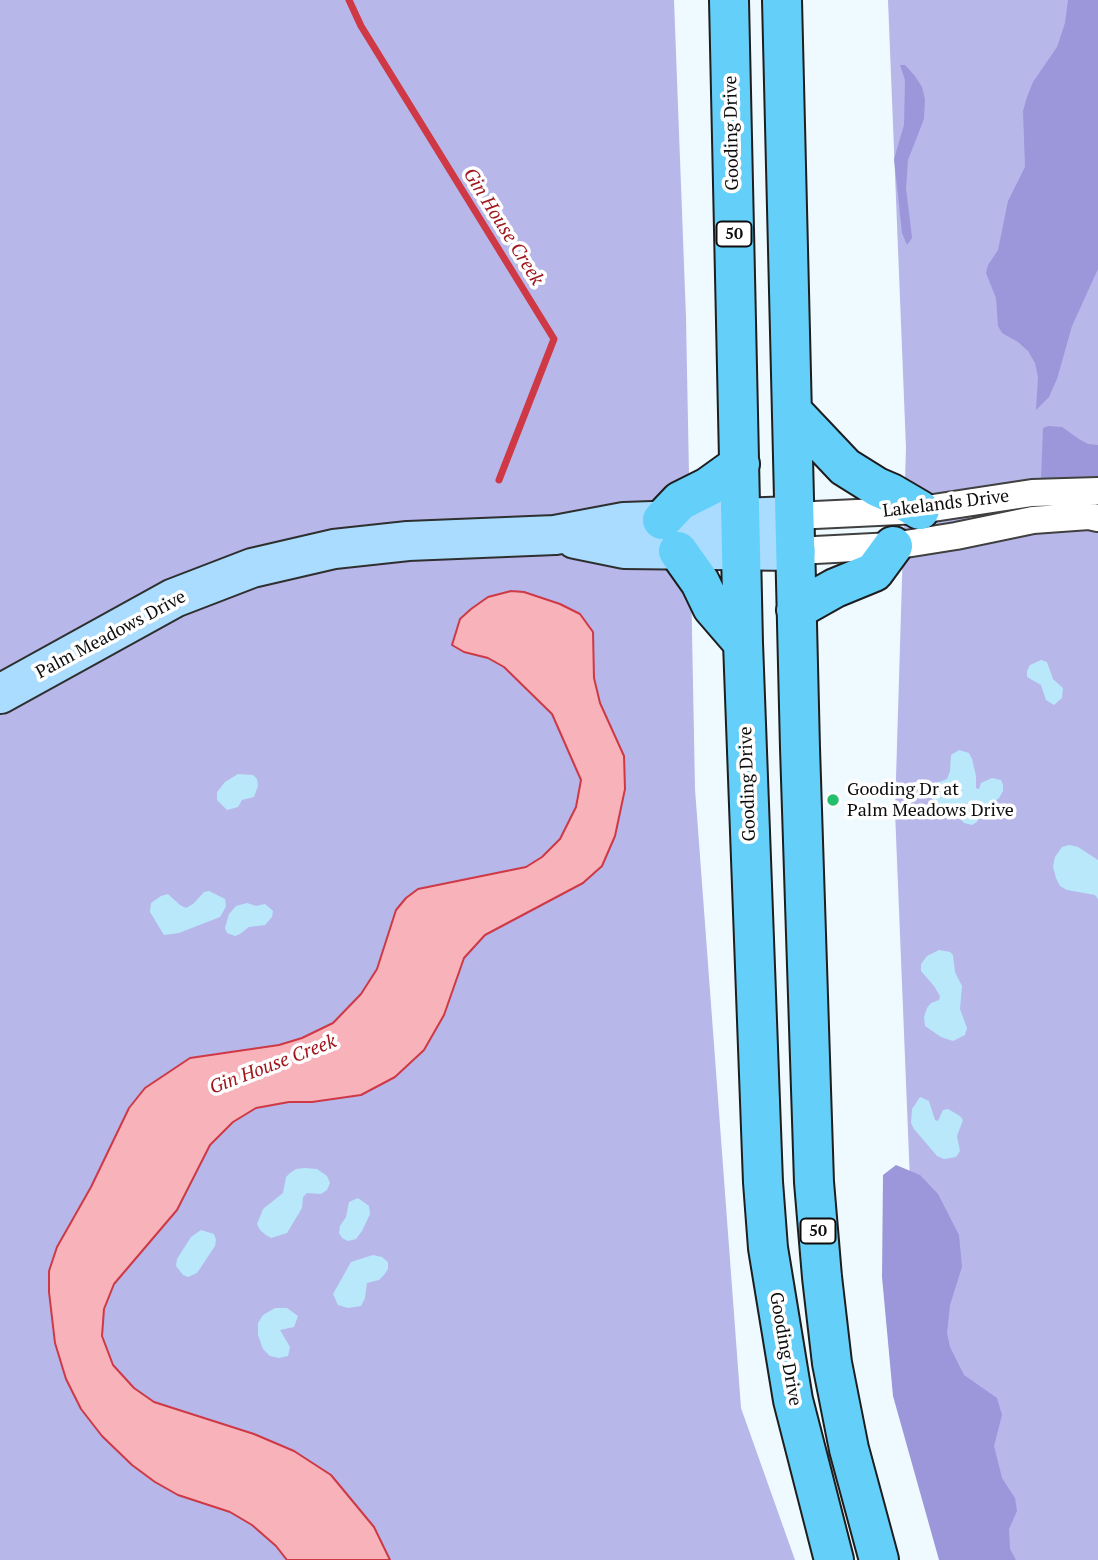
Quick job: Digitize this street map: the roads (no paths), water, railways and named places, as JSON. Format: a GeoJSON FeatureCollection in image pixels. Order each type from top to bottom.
{"type":"FeatureCollection","features":[{"type":"Feature","properties":{"kind":"main road","name":"Gooding Drive"},"geometry":{"type":"LineString","coordinates":[[729,0],[743,643],[758,1088],[768,1248],[793,1400],[834,1560]]}},
{"type":"Feature","properties":{"kind":"main road","name":"50"},"geometry":{"type":"LineString","coordinates":[[782,0],[796,610],[814,1182],[821,1277],[832,1363],[849,1448],[879,1560]]}},
{"type":"Feature","properties":{"kind":"main road"},"geometry":{"type":"LineString","coordinates":[[792,411],[845,467],[920,510]]}},
{"type":"Feature","properties":{"kind":"main road"},"geometry":{"type":"LineString","coordinates":[[740,464],[708,487],[680,501],[670,536],[701,582],[712,607],[743,643]]}},
{"type":"Feature","properties":{"kind":"main road"},"geometry":{"type":"LineString","coordinates":[[796,610],[835,588],[874,572],[893,545]]}},
{"type":"Feature","properties":{"kind":"street","name":"Lakelands Drive"},"geometry":{"type":"LineString","coordinates":[[795,533],[1032,493],[1098,491]]}},
{"type":"Feature","properties":{"kind":"street","name":"Lakelands Drive"},"geometry":{"type":"LineString","coordinates":[[795,533],[893,545],[956,536],[1033,520],[1089,516],[1098,518]]}},
{"type":"Feature","properties":{"kind":"street","name":"Palm Meadows Drive"},"geometry":{"type":"LineString","coordinates":[[0,694],[173,598],[252,568],[334,549],[408,541],[555,535],[624,549],[670,536],[795,533]]}},
{"type":"Feature","properties":{"kind":"water"},"geometry":{"type":"Polygon","coordinates":[[[511,591],[524,592],[560,604],[580,614],[593,632],[594,678],[600,703],[624,756],[625,789],[615,836],[602,866],[583,883],[485,935],[464,958],[444,1015],[424,1050],[395,1077],[361,1095],[256,1108],[233,1122],[210,1145],[177,1210],[114,1284],[104,1309],[102,1336],[113,1365],[134,1388],[154,1402],[254,1434],[294,1451],[331,1475],[374,1527],[390,1560],[287,1560],[276,1546],[252,1525],[230,1512],[178,1495],[155,1482],[132,1465],[102,1436],[81,1409],[66,1379],[55,1343],[49,1271],[57,1247],[91,1187],[129,1108],[145,1088],[190,1058],[279,1045],[302,1038],[333,1023],[361,994],[377,969],[396,910],[406,898],[418,889],[526,867],[542,857],[560,839],[576,807],[581,780],[552,714],[504,667],[452,645],[460,619],[488,597],[511,591]]]}},
{"type":"Feature","properties":{"kind":"waterway","name":"Gin House Creek"},"geometry":{"type":"LineString","coordinates":[[349,0],[361,26],[554,339],[499,480]]}},
{"type":"Feature","properties":{"kind":"place","name":"Gooding Dr at Palm Meadows Drive"},"geometry":{"type":"Point","coordinates":[833,800]}}]}
